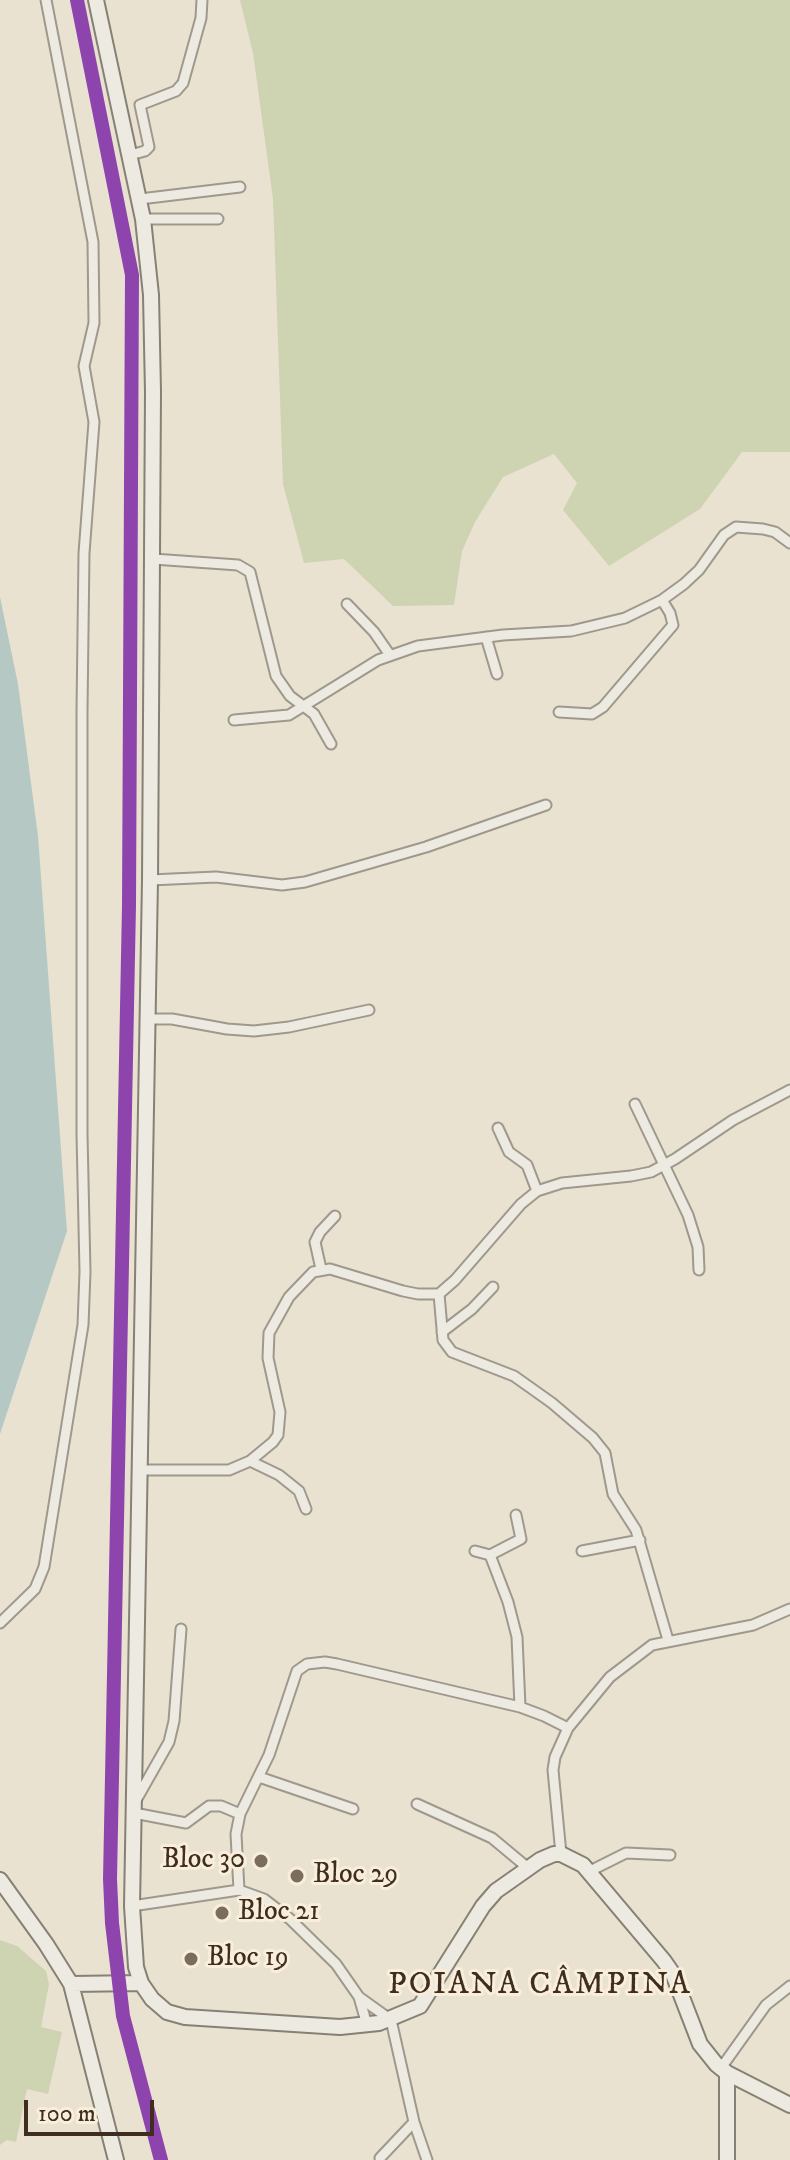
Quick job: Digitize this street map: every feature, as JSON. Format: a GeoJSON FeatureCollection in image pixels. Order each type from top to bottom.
{"type":"FeatureCollection","features":[{"type":"Feature","properties":{"kind":"main road"},"geometry":{"type":"LineString","coordinates":[[96,0],[140,199],[151,295],[153,559],[150,880],[132,1906],[133,1951],[141,1983],[161,2007],[185,2017],[290,2025],[367,2025],[391,2020],[420,2006],[489,1898],[528,1868],[548,1856],[561,1854],[577,1860],[664,1961],[673,1974],[700,2044],[724,2071],[788,2101]]}},
{"type":"Feature","properties":{"kind":"main road"},"geometry":{"type":"LineString","coordinates":[[0,1880],[71,1984],[116,2160]]}},
{"type":"Feature","properties":{"kind":"main road"},"geometry":{"type":"LineString","coordinates":[[71,1984],[141,1983]]}},
{"type":"Feature","properties":{"kind":"main road"},"geometry":{"type":"LineString","coordinates":[[724,2071],[727,2160]]}},
{"type":"Feature","properties":{"kind":"street"},"geometry":{"type":"LineString","coordinates":[[0,1623],[35,1589],[44,1567],[83,1325],[85,1272],[82,711],[84,553],[94,422],[84,366],[94,323],[93,242],[46,0]]}},
{"type":"Feature","properties":{"kind":"street"},"geometry":{"type":"LineString","coordinates":[[130,155],[149,147],[140,105],[176,91],[183,83],[201,18],[202,0]]}},
{"type":"Feature","properties":{"kind":"street"},"geometry":{"type":"LineString","coordinates":[[140,199],[240,187]]}},
{"type":"Feature","properties":{"kind":"street"},"geometry":{"type":"LineString","coordinates":[[143,219],[218,219]]}},
{"type":"Feature","properties":{"kind":"street"},"geometry":{"type":"LineString","coordinates":[[234,720],[276,718],[303,707],[348,677],[390,655],[418,646],[549,633],[602,625],[625,618],[662,600],[692,577],[724,535],[736,527],[775,532],[790,543]]}},
{"type":"Feature","properties":{"kind":"street"},"geometry":{"type":"LineString","coordinates":[[153,559],[238,565],[250,572],[276,676],[290,696],[314,714],[331,744]]}},
{"type":"Feature","properties":{"kind":"street"},"geometry":{"type":"LineString","coordinates":[[559,712],[592,714],[603,707],[673,625],[662,600]]}},
{"type":"Feature","properties":{"kind":"street"},"geometry":{"type":"LineString","coordinates":[[347,604],[374,632],[390,655]]}},
{"type":"Feature","properties":{"kind":"street"},"geometry":{"type":"LineString","coordinates":[[486,637],[497,674]]}},
{"type":"Feature","properties":{"kind":"street"},"geometry":{"type":"LineString","coordinates":[[150,880],[216,877],[282,885],[305,882],[426,847],[546,805]]}},
{"type":"Feature","properties":{"kind":"street"},"geometry":{"type":"LineString","coordinates":[[148,1019],[172,1019],[254,1031],[369,1010]]}},
{"type":"Feature","properties":{"kind":"street"},"geometry":{"type":"LineString","coordinates":[[138,1470],[229,1470],[250,1461],[273,1442],[280,1424],[267,1348],[271,1326],[305,1277],[321,1269],[342,1272],[403,1291],[439,1294],[521,1204],[537,1191],[562,1183],[631,1176],[663,1166],[733,1120],[790,1090]]}},
{"type":"Feature","properties":{"kind":"street"},"geometry":{"type":"LineString","coordinates":[[635,1104],[688,1215],[698,1247],[699,1270]]}},
{"type":"Feature","properties":{"kind":"street"},"geometry":{"type":"LineString","coordinates":[[498,1128],[509,1152],[527,1165],[537,1191]]}},
{"type":"Feature","properties":{"kind":"street"},"geometry":{"type":"LineString","coordinates":[[321,1269],[315,1242],[335,1216]]}},
{"type":"Feature","properties":{"kind":"street"},"geometry":{"type":"LineString","coordinates":[[442,1332],[472,1309],[493,1287]]}},
{"type":"Feature","properties":{"kind":"street"},"geometry":{"type":"LineString","coordinates":[[439,1294],[446,1347],[514,1376],[552,1403],[600,1445],[608,1461],[613,1494],[640,1540],[668,1640]]}},
{"type":"Feature","properties":{"kind":"street"},"geometry":{"type":"LineString","coordinates":[[250,1461],[279,1475],[299,1491],[306,1509]]}},
{"type":"Feature","properties":{"kind":"street"},"geometry":{"type":"LineString","coordinates":[[475,1551],[490,1555],[521,1539],[516,1515]]}},
{"type":"Feature","properties":{"kind":"street"},"geometry":{"type":"LineString","coordinates":[[582,1551],[640,1540]]}},
{"type":"Feature","properties":{"kind":"street"},"geometry":{"type":"LineString","coordinates":[[490,1555],[517,1637],[520,1707]]}},
{"type":"Feature","properties":{"kind":"street"},"geometry":{"type":"LineString","coordinates":[[561,1854],[553,1770],[558,1746],[568,1728],[610,1677],[652,1645],[753,1625],[790,1609]]}},
{"type":"Feature","properties":{"kind":"street"},"geometry":{"type":"LineString","coordinates":[[181,1629],[174,1721],[169,1742],[134,1808],[186,1823],[209,1806],[221,1806],[240,1814]]}},
{"type":"Feature","properties":{"kind":"street"},"geometry":{"type":"LineString","coordinates":[[239,1890],[236,1834],[240,1814],[259,1777],[297,1671],[307,1664],[337,1664],[520,1707],[568,1728]]}},
{"type":"Feature","properties":{"kind":"street"},"geometry":{"type":"LineString","coordinates":[[259,1777],[353,1809]]}},
{"type":"Feature","properties":{"kind":"street"},"geometry":{"type":"LineString","coordinates":[[417,1804],[492,1838],[528,1868]]}},
{"type":"Feature","properties":{"kind":"street"},"geometry":{"type":"LineString","coordinates":[[588,1872],[626,1853],[670,1855]]}},
{"type":"Feature","properties":{"kind":"street"},"geometry":{"type":"LineString","coordinates":[[132,1906],[239,1890],[264,1899],[290,1919],[336,1964],[359,1997],[367,2025]]}},
{"type":"Feature","properties":{"kind":"street"},"geometry":{"type":"LineString","coordinates":[[724,2071],[766,2005],[790,1986]]}},
{"type":"Feature","properties":{"kind":"street"},"geometry":{"type":"LineString","coordinates":[[359,1997],[391,2020],[414,2122],[427,2160]]}},
{"type":"Feature","properties":{"kind":"street"},"geometry":{"type":"LineString","coordinates":[[380,2158],[414,2122]]}},
{"type":"Feature","properties":{"kind":"green space"},"geometry":{"type":"Polygon","coordinates":[[[240,0],[790,0],[790,452],[742,452],[700,509],[609,566],[563,510],[577,483],[554,454],[503,477],[475,522],[462,551],[454,605],[393,606],[344,559],[304,563],[283,484],[273,199],[253,53],[240,0]]]}},
{"type":"Feature","properties":{"kind":"green space"},"geometry":{"type":"Polygon","coordinates":[[[0,1940],[17,1946],[46,1971],[49,1984],[41,2027],[62,2032],[48,2094],[27,2089],[16,2142],[7,2140],[0,2145],[0,1940]]]}},
{"type":"Feature","properties":{"kind":"shaded area"},"geometry":{"type":"Polygon","coordinates":[[[0,597],[18,684],[38,836],[67,1231],[0,1434],[0,597]]]}},
{"type":"Feature","properties":{"kind":"transit line"},"geometry":{"type":"LineString","coordinates":[[77,0],[132,275],[129,905],[110,1879],[123,2016],[161,2160]]}},
{"type":"Feature","properties":{"kind":"place","name":"Bloc 30"},"geometry":{"type":"Point","coordinates":[261,1861]}},
{"type":"Feature","properties":{"kind":"place","name":"Bloc 29"},"geometry":{"type":"Point","coordinates":[297,1876]}},
{"type":"Feature","properties":{"kind":"place","name":"Bloc 21"},"geometry":{"type":"Point","coordinates":[222,1913]}},
{"type":"Feature","properties":{"kind":"place","name":"Bloc 19"},"geometry":{"type":"Point","coordinates":[191,1959]}},
{"type":"Feature","properties":{"kind":"district","name":"POIANA CÂMPINA"},"geometry":{"type":"Point","coordinates":[540,1986]}}]}
